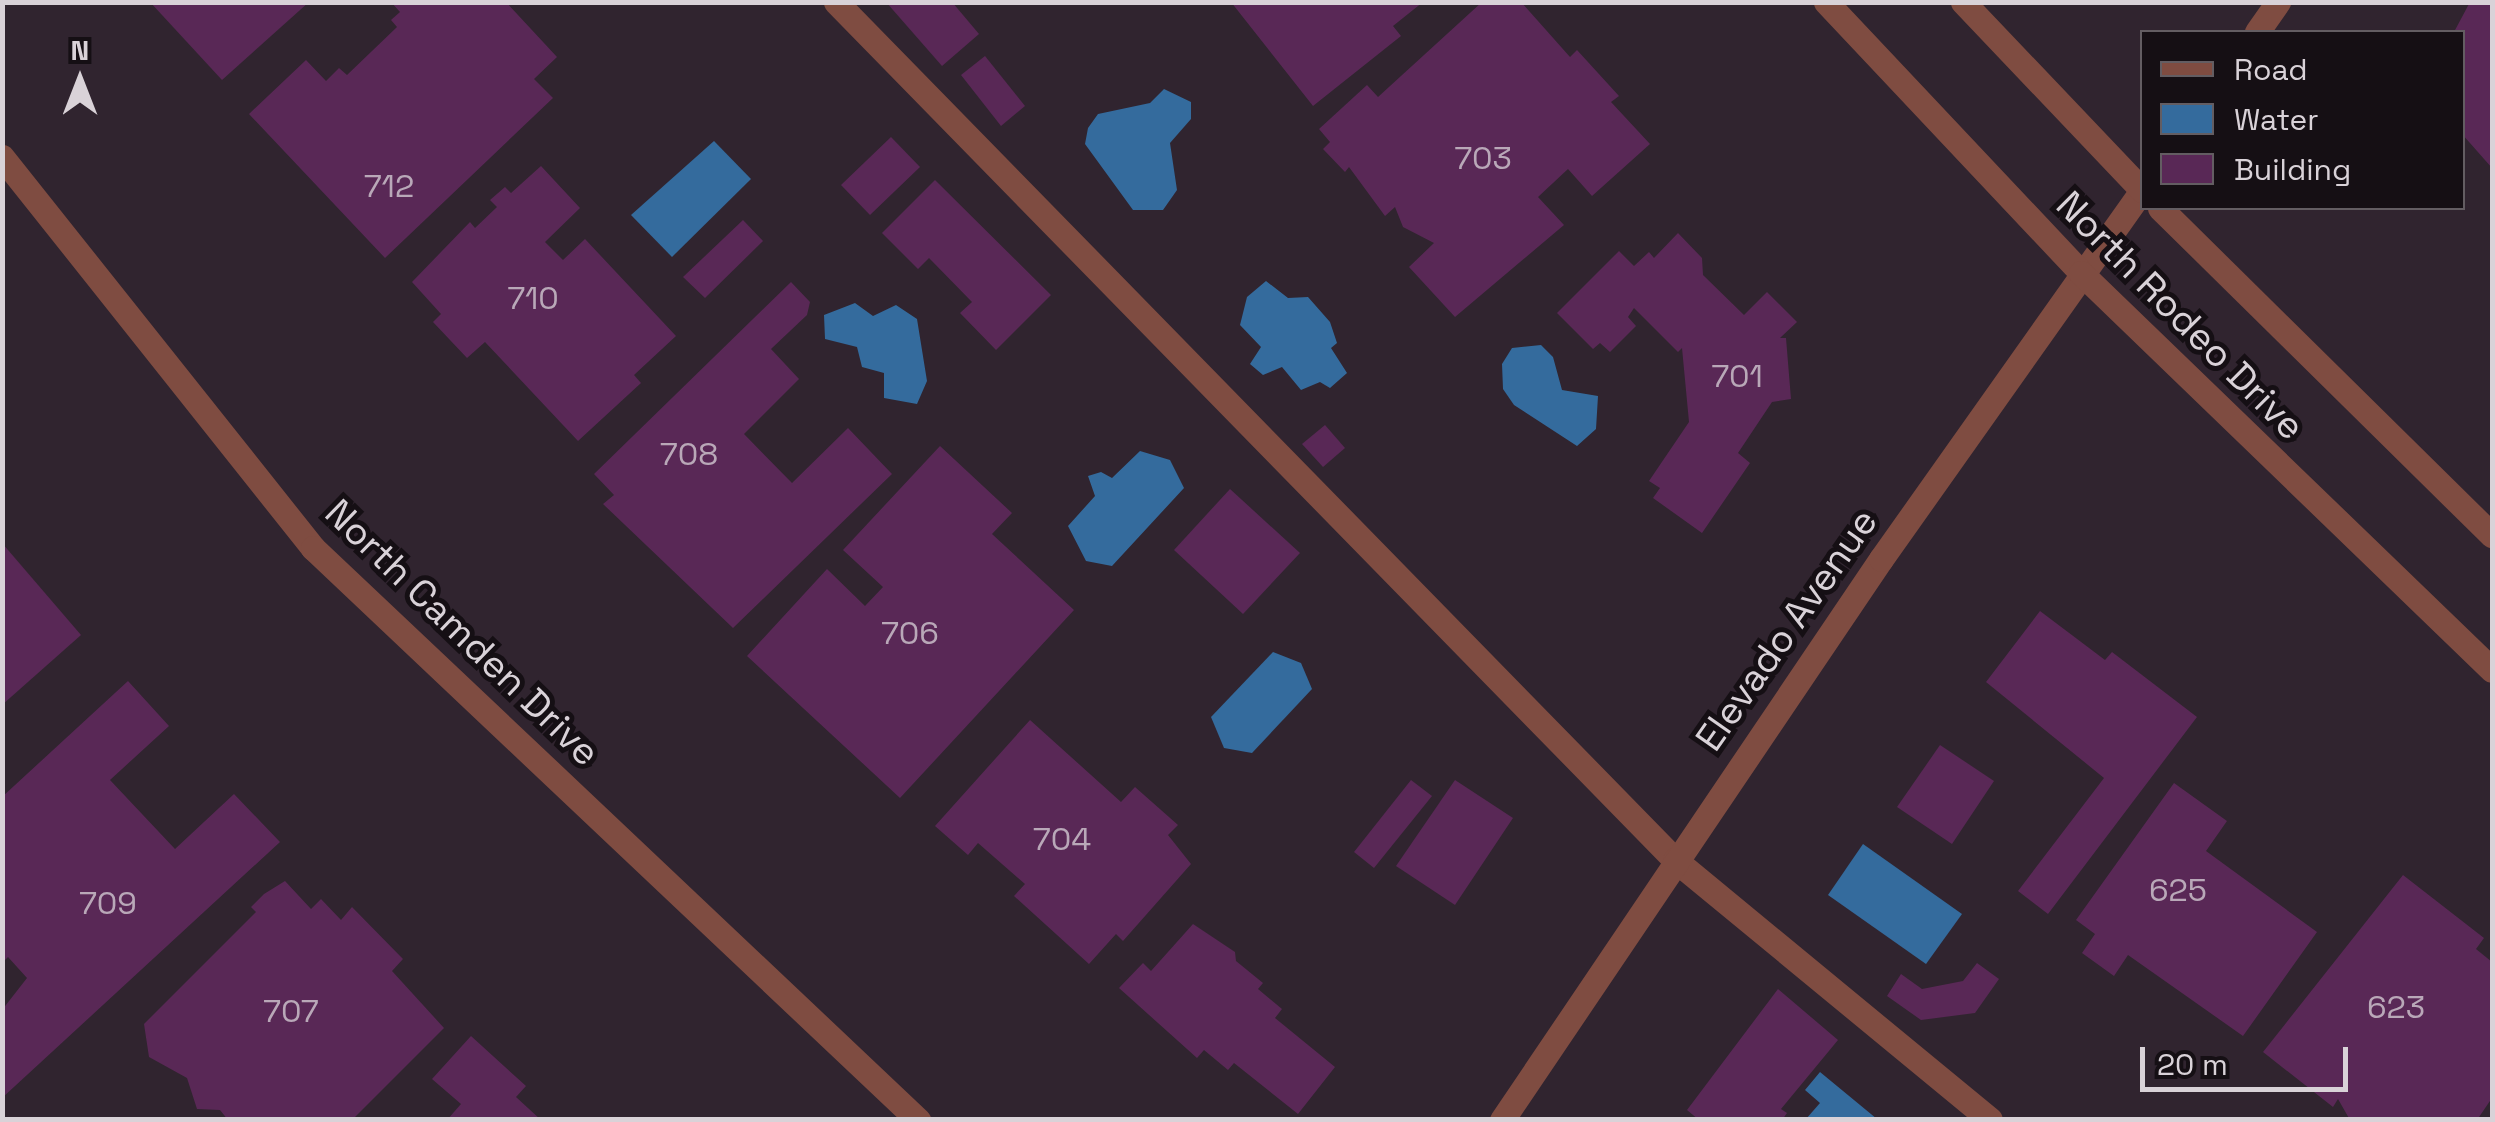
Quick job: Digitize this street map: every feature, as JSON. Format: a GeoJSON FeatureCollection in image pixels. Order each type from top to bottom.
{"type":"FeatureCollection","features":[{"type":"Feature","properties":{"kind":"street"},"geometry":{"type":"LineString","coordinates":[[836,2],[1674,860],[1990,1120]]}},
{"type":"Feature","properties":{"kind":"street","name":"North Rodeo Drive"},"geometry":{"type":"LineString","coordinates":[[1826,2],[2081,273],[2492,670]]}},
{"type":"Feature","properties":{"kind":"street","name":"North Rodeo Drive"},"geometry":{"type":"LineString","coordinates":[[1963,2],[2140,188]]}},
{"type":"Feature","properties":{"kind":"street"},"geometry":{"type":"LineString","coordinates":[[2258,30],[2278,2]]}},
{"type":"Feature","properties":{"kind":"street","name":"North Camden Drive"},"geometry":{"type":"LineString","coordinates":[[2,157],[313,548],[918,1120]]}},
{"type":"Feature","properties":{"kind":"street","name":"Elevado Avenue"},"geometry":{"type":"LineString","coordinates":[[1502,1120],[1674,860],[2140,193]]}},
{"type":"Feature","properties":{"kind":"street","name":"North Rodeo Drive"},"geometry":{"type":"LineString","coordinates":[[2162,210],[2492,535]]}},
{"type":"Feature","properties":{"kind":"water"},"geometry":{"type":"Polygon","coordinates":[[[1164,89],[1191,102],[1191,119],[1170,143],[1177,190],[1163,210],[1133,210],[1085,144],[1088,128],[1098,114],[1150,103],[1164,89]]]}},
{"type":"Feature","properties":{"kind":"water"},"geometry":{"type":"Polygon","coordinates":[[[714,141],[751,179],[672,257],[631,215],[714,141]]]}},
{"type":"Feature","properties":{"kind":"water"},"geometry":{"type":"Polygon","coordinates":[[[1266,281],[1288,298],[1308,297],[1330,322],[1337,343],[1331,348],[1347,373],[1330,388],[1320,382],[1301,390],[1282,367],[1263,375],[1250,364],[1261,347],[1240,325],[1247,297],[1266,281]]]}},
{"type":"Feature","properties":{"kind":"water"},"geometry":{"type":"Polygon","coordinates":[[[855,303],[873,316],[896,305],[917,319],[927,381],[917,404],[884,398],[884,373],[862,367],[857,347],[825,339],[824,315],[855,303]]]}},
{"type":"Feature","properties":{"kind":"water"},"geometry":{"type":"Polygon","coordinates":[[[1541,345],[1553,357],[1562,390],[1598,396],[1596,429],[1577,446],[1514,405],[1503,389],[1502,364],[1512,348],[1541,345]]]}},
{"type":"Feature","properties":{"kind":"water"},"geometry":{"type":"Polygon","coordinates":[[[1140,451],[1170,460],[1184,488],[1112,566],[1086,561],[1068,526],[1095,496],[1088,476],[1101,472],[1112,478],[1140,451]]]}},
{"type":"Feature","properties":{"kind":"water"},"geometry":{"type":"Polygon","coordinates":[[[1273,652],[1301,663],[1312,689],[1252,753],[1224,748],[1211,717],[1273,652]]]}},
{"type":"Feature","properties":{"kind":"water"},"geometry":{"type":"Polygon","coordinates":[[[1863,844],[1962,914],[1926,964],[1828,895],[1863,844]]]}},
{"type":"Feature","properties":{"kind":"water"},"geometry":{"type":"Polygon","coordinates":[[[1820,1072],[1877,1119],[1806,1119],[1820,1103],[1805,1090],[1820,1072]]]}},
{"type":"Feature","properties":{"kind":"building"},"geometry":{"type":"Polygon","coordinates":[[[150,2],[309,2],[222,80],[150,2]]]}},
{"type":"Feature","properties":{"kind":"building"},"geometry":{"type":"Polygon","coordinates":[[[391,2],[506,2],[557,57],[534,79],[553,98],[385,258],[249,114],[306,60],[326,81],[339,68],[347,75],[397,27],[391,20],[400,12],[391,2]]]}},
{"type":"Feature","properties":{"kind":"building"},"geometry":{"type":"Polygon","coordinates":[[[886,2],[952,2],[979,34],[942,66],[886,2]]]}},
{"type":"Feature","properties":{"kind":"building"},"geometry":{"type":"Polygon","coordinates":[[[1231,2],[1423,2],[1393,26],[1401,36],[1313,106],[1231,2]]]}},
{"type":"Feature","properties":{"kind":"building"},"geometry":{"type":"Polygon","coordinates":[[[1482,2],[1521,2],[1570,57],[1577,50],[1619,96],[1611,102],[1650,144],[1592,196],[1568,169],[1538,197],[1564,225],[1455,317],[1409,267],[1434,243],[1403,227],[1395,207],[1385,216],[1349,167],[1345,172],[1323,149],[1330,142],[1319,129],[1367,85],[1378,97],[1482,2]]]}},
{"type":"Feature","properties":{"kind":"building"},"geometry":{"type":"Polygon","coordinates":[[[2470,2],[2492,2],[2492,168],[2465,137],[2465,30],[2455,30],[2470,2]]]}},
{"type":"Feature","properties":{"kind":"building"},"geometry":{"type":"Polygon","coordinates":[[[985,56],[1025,106],[1001,126],[961,75],[985,56]]]}},
{"type":"Feature","properties":{"kind":"building"},"geometry":{"type":"Polygon","coordinates":[[[891,137],[920,167],[870,215],[841,185],[891,137]]]}},
{"type":"Feature","properties":{"kind":"building"},"geometry":{"type":"Polygon","coordinates":[[[541,166],[580,208],[545,242],[563,260],[585,239],[676,336],[634,375],[641,383],[578,441],[485,342],[467,358],[433,322],[441,314],[412,282],[470,222],[475,228],[497,207],[490,200],[505,187],[511,193],[541,166]]]}},
{"type":"Feature","properties":{"kind":"building"},"geometry":{"type":"Polygon","coordinates":[[[935,180],[1051,295],[996,350],[960,313],[972,302],[929,258],[918,269],[882,233],[935,180]]]}},
{"type":"Feature","properties":{"kind":"building"},"geometry":{"type":"Polygon","coordinates":[[[743,220],[763,241],[705,298],[683,277],[743,220]]]}},
{"type":"Feature","properties":{"kind":"building"},"geometry":{"type":"Polygon","coordinates":[[[1678,233],[1702,258],[1703,275],[1744,315],[1767,292],[1797,322],[1780,338],[1786,338],[1791,399],[1772,402],[1738,453],[1750,463],[1702,533],[1653,498],[1660,488],[1649,481],[1689,422],[1682,348],[1678,352],[1634,308],[1628,317],[1636,326],[1610,352],[1600,343],[1593,349],[1557,313],[1619,251],[1634,266],[1649,252],[1654,258],[1678,233]]]}},
{"type":"Feature","properties":{"kind":"building"},"geometry":{"type":"Polygon","coordinates":[[[791,282],[810,302],[807,315],[771,349],[799,379],[744,434],[792,483],[848,428],[892,474],[733,628],[603,504],[614,495],[594,474],[791,282]]]}},
{"type":"Feature","properties":{"kind":"building"},"geometry":{"type":"Polygon","coordinates":[[[1325,425],[1345,448],[1323,467],[1302,444],[1325,425]]]}},
{"type":"Feature","properties":{"kind":"building"},"geometry":{"type":"Polygon","coordinates":[[[940,446],[1012,513],[992,534],[1074,610],[900,798],[747,656],[827,569],[865,606],[883,587],[843,550],[940,446]]]}},
{"type":"Feature","properties":{"kind":"building"},"geometry":{"type":"Polygon","coordinates":[[[1230,489],[1300,553],[1243,614],[1174,550],[1230,489]]]}},
{"type":"Feature","properties":{"kind":"building"},"geometry":{"type":"Polygon","coordinates":[[[2,543],[81,635],[2,705],[2,543]]]}},
{"type":"Feature","properties":{"kind":"building"},"geometry":{"type":"Polygon","coordinates":[[[2040,611],[2105,660],[2112,652],[2197,717],[2048,914],[2018,891],[2104,778],[1986,682],[2040,611]]]}},
{"type":"Feature","properties":{"kind":"building"},"geometry":{"type":"Polygon","coordinates":[[[128,681],[169,726],[110,780],[175,849],[234,794],[280,842],[2,1098],[2,1010],[27,978],[8,957],[2,963],[2,797],[128,681]]]}},
{"type":"Feature","properties":{"kind":"building"},"geometry":{"type":"Polygon","coordinates":[[[1030,720],[1121,802],[1135,787],[1178,825],[1168,835],[1191,864],[1123,941],[1116,934],[1089,964],[1014,896],[1025,884],[978,843],[968,855],[935,826],[1030,720]]]}},
{"type":"Feature","properties":{"kind":"building"},"geometry":{"type":"Polygon","coordinates":[[[1940,745],[1994,781],[1952,844],[1897,807],[1940,745]]]}},
{"type":"Feature","properties":{"kind":"building"},"geometry":{"type":"Polygon","coordinates":[[[1411,780],[1432,796],[1374,868],[1354,852],[1411,780]]]}},
{"type":"Feature","properties":{"kind":"building"},"geometry":{"type":"Polygon","coordinates":[[[1455,780],[1513,818],[1455,905],[1396,866],[1455,780]]]}},
{"type":"Feature","properties":{"kind":"building"},"geometry":{"type":"Polygon","coordinates":[[[2174,783],[2227,821],[2206,851],[2317,932],[2243,1036],[2128,955],[2114,976],[2082,953],[2095,934],[2076,920],[2174,783]]]}},
{"type":"Feature","properties":{"kind":"building"},"geometry":{"type":"Polygon","coordinates":[[[2403,875],[2484,938],[2476,949],[2492,962],[2492,1098],[2477,1120],[2350,1120],[2338,1099],[2333,1107],[2263,1052],[2403,875]]]}},
{"type":"Feature","properties":{"kind":"building"},"geometry":{"type":"Polygon","coordinates":[[[285,881],[311,909],[321,899],[341,920],[352,907],[403,959],[392,971],[444,1028],[352,1120],[228,1120],[220,1110],[197,1109],[187,1078],[149,1057],[144,1024],[256,912],[251,907],[285,881]]]}},
{"type":"Feature","properties":{"kind":"building"},"geometry":{"type":"Polygon","coordinates":[[[1193,924],[1235,952],[1236,961],[1263,983],[1258,989],[1282,1009],[1275,1018],[1335,1067],[1298,1114],[1234,1063],[1228,1070],[1204,1050],[1197,1058],[1119,988],[1143,963],[1151,971],[1193,924]]]}},
{"type":"Feature","properties":{"kind":"building"},"geometry":{"type":"Polygon","coordinates":[[[1977,963],[1999,979],[1975,1013],[1921,1020],[1887,996],[1901,974],[1922,989],[1963,981],[1977,963]]]}},
{"type":"Feature","properties":{"kind":"building"},"geometry":{"type":"Polygon","coordinates":[[[1778,989],[1838,1040],[1781,1109],[1787,1113],[1782,1120],[1699,1120],[1687,1110],[1778,989]]]}},
{"type":"Feature","properties":{"kind":"building"},"geometry":{"type":"Polygon","coordinates":[[[471,1036],[526,1086],[516,1097],[541,1120],[447,1120],[461,1104],[432,1079],[471,1036]]]}}]}
